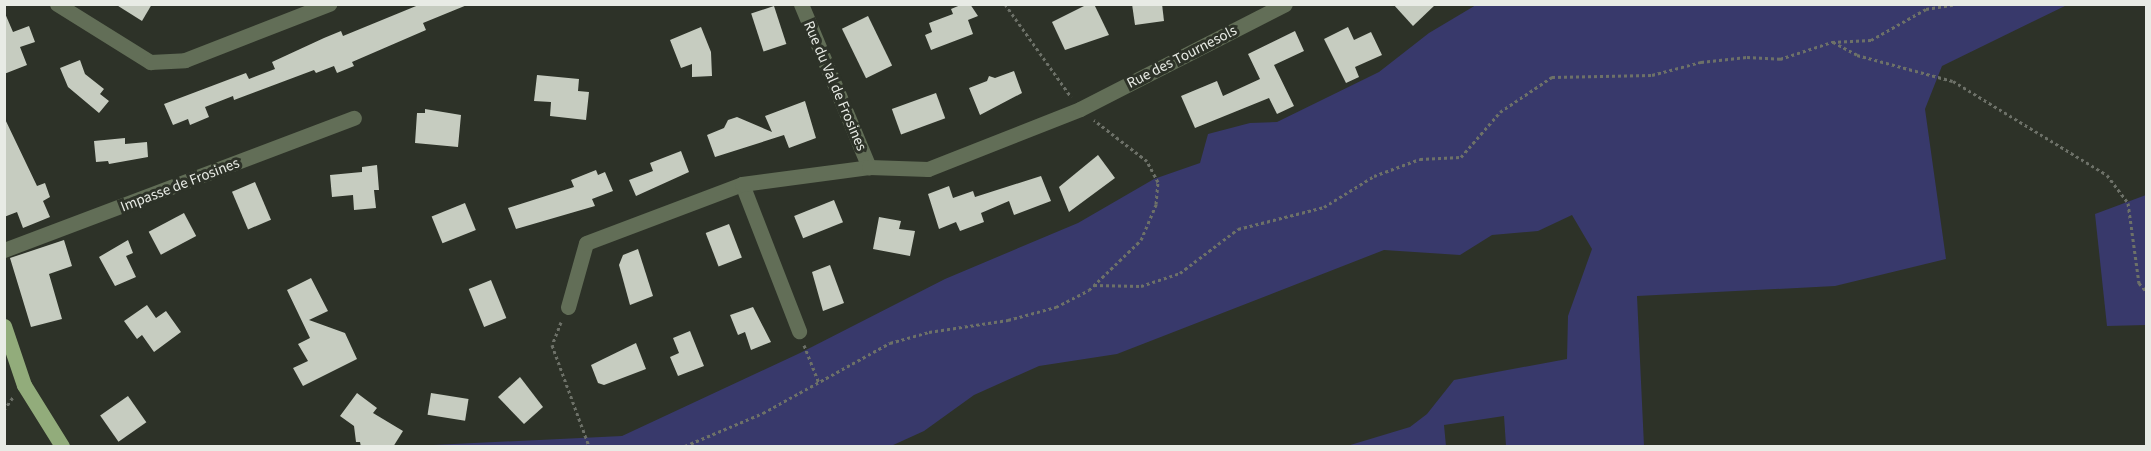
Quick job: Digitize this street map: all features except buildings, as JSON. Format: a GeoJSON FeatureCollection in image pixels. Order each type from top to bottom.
{"type":"FeatureCollection","features":[{"type":"Feature","properties":{"kind":"main road"},"geometry":{"type":"LineString","coordinates":[[4,326],[24,385],[62,447]]}},
{"type":"Feature","properties":{"kind":"street"},"geometry":{"type":"LineString","coordinates":[[57,4],[150,62],[185,60],[329,4]]}},
{"type":"Feature","properties":{"kind":"street","name":"Rue du Val de Frosines"},"geometry":{"type":"LineString","coordinates":[[801,4],[869,167]]}},
{"type":"Feature","properties":{"kind":"street","name":"Rue des Tournesols"},"geometry":{"type":"LineString","coordinates":[[568,307],[586,243],[742,184],[869,167],[928,169],[1080,109],[1285,4]]}},
{"type":"Feature","properties":{"kind":"street","name":"Impasse de Frosines"},"geometry":{"type":"LineString","coordinates":[[4,250],[354,118]]}},
{"type":"Feature","properties":{"kind":"street"},"geometry":{"type":"LineString","coordinates":[[742,184],[799,331]]}},
{"type":"Feature","properties":{"kind":"path"},"geometry":{"type":"LineString","coordinates":[[685,447],[763,413],[890,344],[1056,307],[1094,285],[1141,240],[1156,204],[1158,182],[1147,161],[1080,109],[1005,4]]}},
{"type":"Feature","properties":{"kind":"path"},"geometry":{"type":"LineString","coordinates":[[1094,285],[1142,286],[1180,273],[1238,229],[1324,207],[1374,176],[1420,159],[1461,156],[1500,112],[1552,76],[1652,75],[1701,62],[1747,57],[1780,59],[1832,42],[1871,40],[1926,9],[1956,4]]}},
{"type":"Feature","properties":{"kind":"path"},"geometry":{"type":"LineString","coordinates":[[1832,42],[1857,55],[1953,81],[2107,175],[2128,203],[2139,283],[2146,291]]}},
{"type":"Feature","properties":{"kind":"path"},"geometry":{"type":"LineString","coordinates":[[568,307],[552,345],[589,447]]}},
{"type":"Feature","properties":{"kind":"path"},"geometry":{"type":"LineString","coordinates":[[799,331],[819,382]]}},
{"type":"Feature","properties":{"kind":"shaded area"},"geometry":{"type":"Polygon","coordinates":[[[1476,5],[2067,5],[1942,66],[1925,109],[1946,259],[1835,286],[1637,296],[1644,446],[1506,446],[1504,416],[1444,425],[1446,446],[1347,446],[1410,427],[1427,414],[1454,380],[1567,359],[1568,316],[1592,249],[1572,215],[1538,231],[1492,235],[1460,255],[1384,250],[1117,354],[1039,366],[974,395],[924,431],[891,446],[433,445],[622,436],[800,353],[945,279],[1078,223],[1154,179],[1200,163],[1208,134],[1250,123],[1277,122],[1379,72],[1429,33],[1476,5]]]}},
{"type":"Feature","properties":{"kind":"shaded area"},"geometry":{"type":"Polygon","coordinates":[[[2146,195],[2146,325],[2107,326],[2095,214],[2146,195]]]}}]}
